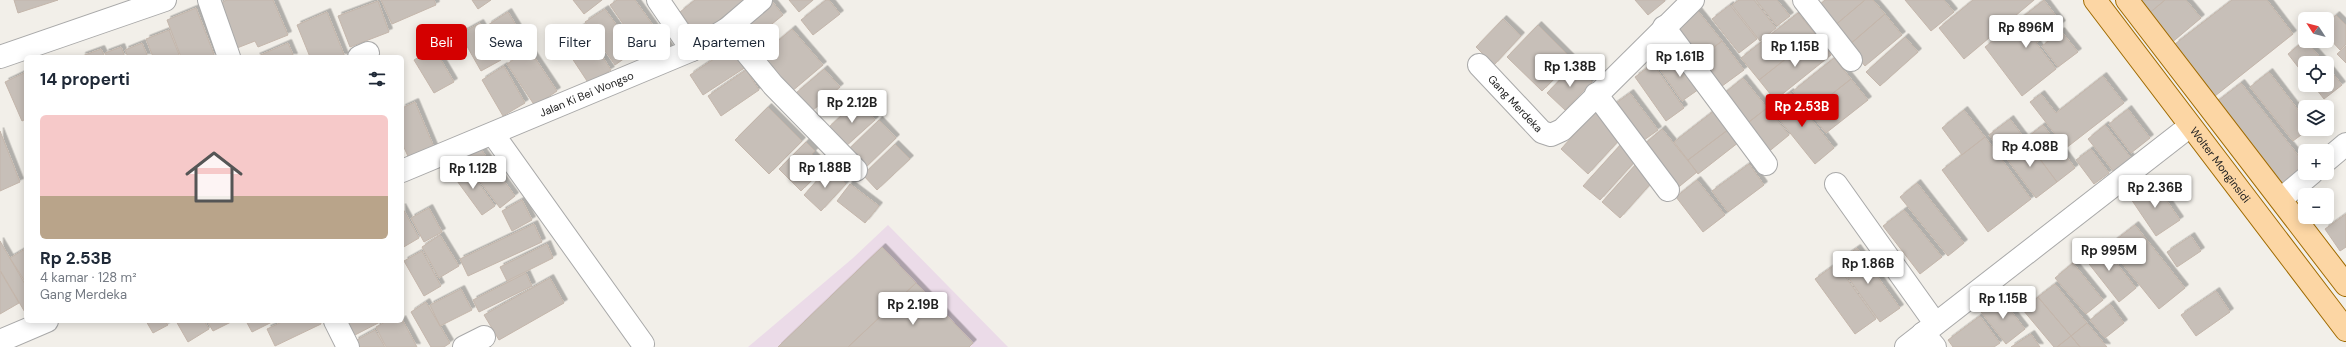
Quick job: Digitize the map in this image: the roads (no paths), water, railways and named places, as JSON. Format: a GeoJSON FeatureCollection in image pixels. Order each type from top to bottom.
{"type":"FeatureCollection","features":[{"type":"Feature","properties":{"kind":"main road","name":"Wolter Monginsidi"},"geometry":{"type":"LineString","coordinates":[[2095,0],[2346,330]]}},
{"type":"Feature","properties":{"kind":"main road"},"geometry":{"type":"LineString","coordinates":[[2127,0],[2346,285]]}},
{"type":"Feature","properties":{"kind":"street"},"geometry":{"type":"LineString","coordinates":[[0,57],[165,0]]}},
{"type":"Feature","properties":{"kind":"street"},"geometry":{"type":"LineString","coordinates":[[209,0],[228,55]]}},
{"type":"Feature","properties":{"kind":"street"},"geometry":{"type":"LineString","coordinates":[[658,0],[678,29]]}},
{"type":"Feature","properties":{"kind":"street","name":"Jalan Ki Bei Wongso"},"geometry":{"type":"LineString","coordinates":[[732,24],[761,0]]}},
{"type":"Feature","properties":{"kind":"street","name":"Gang Merdeka"},"geometry":{"type":"LineString","coordinates":[[1479,64],[1542,132],[1551,135],[1562,130],[1596,94],[1693,0]]}},
{"type":"Feature","properties":{"kind":"street"},"geometry":{"type":"LineString","coordinates":[[1804,0],[1851,60]]}},
{"type":"Feature","properties":{"kind":"street"},"geometry":{"type":"LineString","coordinates":[[1664,27],[1766,164]]}},
{"type":"Feature","properties":{"kind":"street","name":"Jalan Ki Bei Wongso"},"geometry":{"type":"LineString","coordinates":[[404,170],[678,56]]}},
{"type":"Feature","properties":{"kind":"street"},"geometry":{"type":"LineString","coordinates":[[752,60],[773,85],[856,170]]}},
{"type":"Feature","properties":{"kind":"street"},"geometry":{"type":"LineString","coordinates":[[1596,94],[1668,190]]}},
{"type":"Feature","properties":{"kind":"street"},"geometry":{"type":"LineString","coordinates":[[1906,347],[1931,334],[2190,126]]}},
{"type":"Feature","properties":{"kind":"street"},"geometry":{"type":"LineString","coordinates":[[493,134],[643,344]]}},
{"type":"Feature","properties":{"kind":"street"},"geometry":{"type":"LineString","coordinates":[[2334,154],[2346,144]]}},
{"type":"Feature","properties":{"kind":"street"},"geometry":{"type":"LineString","coordinates":[[2281,199],[2304,180]]}},
{"type":"Feature","properties":{"kind":"street"},"geometry":{"type":"LineString","coordinates":[[1836,184],[1931,334]]}},
{"type":"Feature","properties":{"kind":"street"},"geometry":{"type":"LineString","coordinates":[[0,341],[42,323]]}},
{"type":"Feature","properties":{"kind":"street"},"geometry":{"type":"LineString","coordinates":[[336,323],[348,347]]}},
{"type":"Feature","properties":{"kind":"street"},"geometry":{"type":"LineString","coordinates":[[464,347],[484,337]]}}]}
